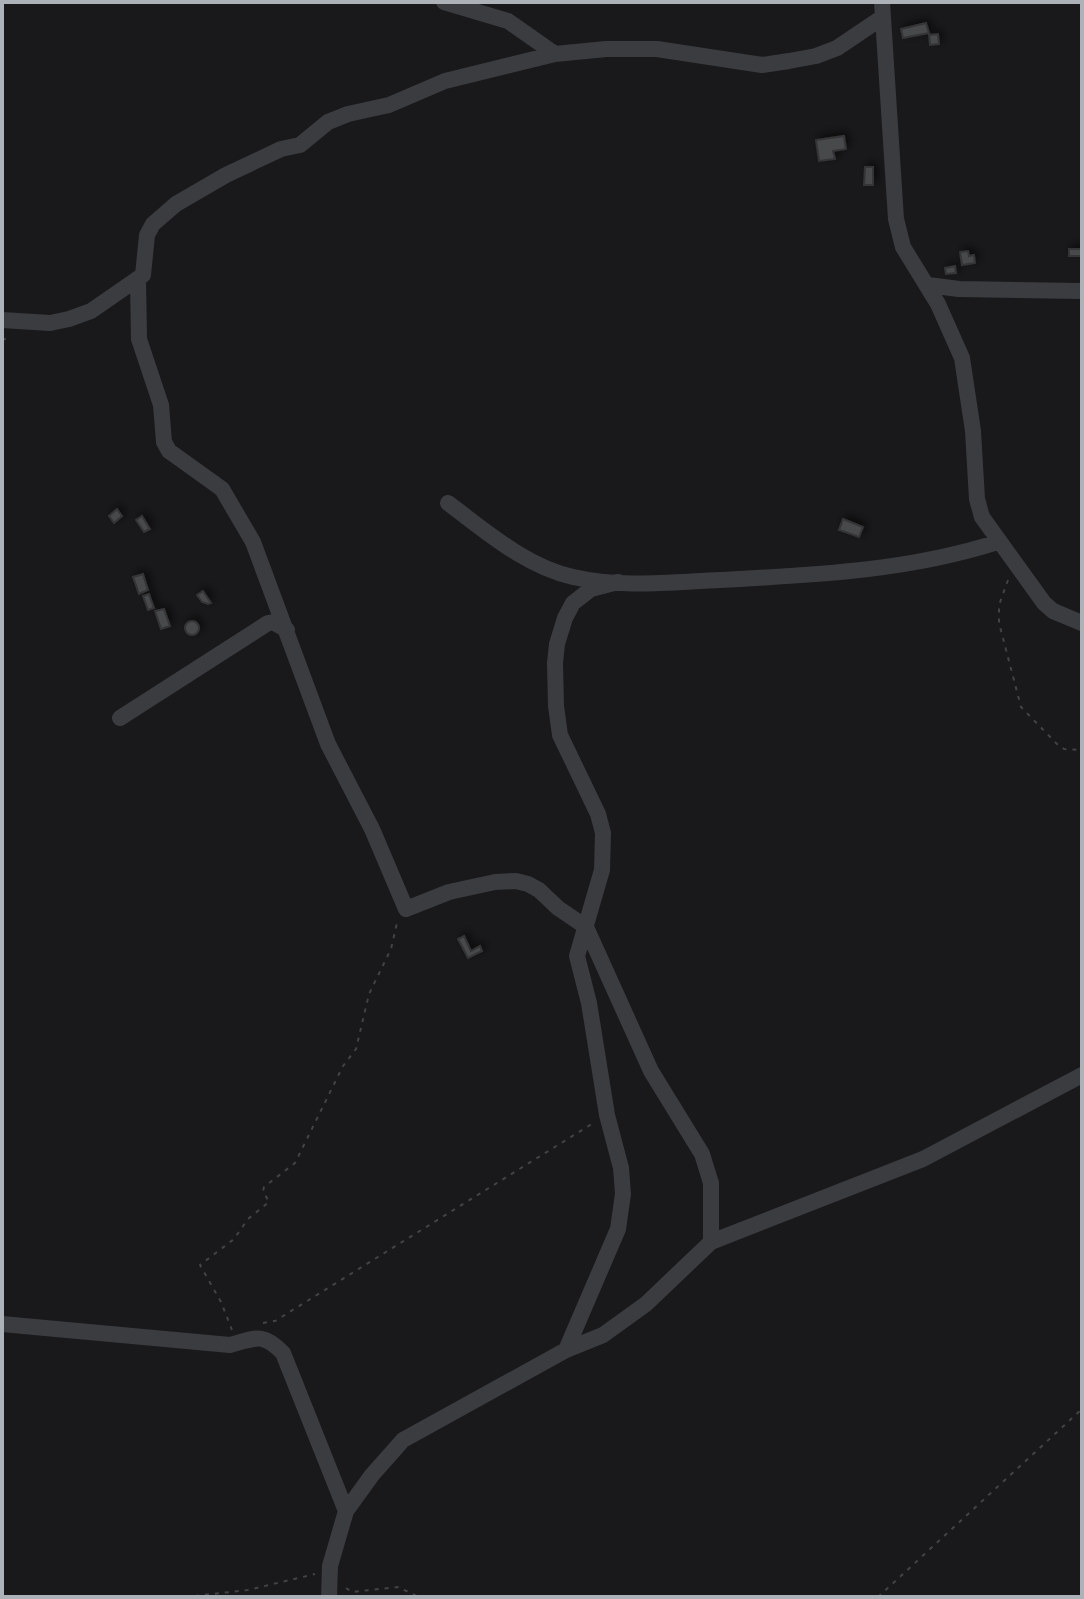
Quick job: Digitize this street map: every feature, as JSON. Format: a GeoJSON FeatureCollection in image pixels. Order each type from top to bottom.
{"type":"FeatureCollection","features":[{"type":"Feature","properties":{"kind":"street"},"geometry":{"type":"LineString","coordinates":[[444,2],[508,21],[555,54]]}},
{"type":"Feature","properties":{"kind":"street"},"geometry":{"type":"LineString","coordinates":[[2,320],[50,323],[91,311],[138,280],[144,269],[145,243],[153,224],[176,204],[281,149],[300,145],[328,122],[348,114],[389,105],[445,81],[555,54],[606,49],[657,49],[762,65],[816,56],[862,33],[882,10]]}},
{"type":"Feature","properties":{"kind":"street"},"geometry":{"type":"LineString","coordinates":[[882,10],[896,219],[903,247],[928,285],[962,358],[973,431],[977,499],[982,517],[1014,564],[1053,611],[1082,623]]}},
{"type":"Feature","properties":{"kind":"street"},"geometry":{"type":"LineString","coordinates":[[138,280],[139,339],[161,405],[164,442],[169,451],[222,489],[253,542],[328,744],[372,829],[406,909],[449,892],[495,882],[516,881],[539,890],[586,927],[651,1071],[702,1154],[711,1183],[711,1242]]}},
{"type":"Feature","properties":{"kind":"street"},"geometry":{"type":"LineString","coordinates":[[928,285],[959,289],[1082,291]]}},
{"type":"Feature","properties":{"kind":"street"},"geometry":{"type":"LineString","coordinates":[[448,503],[505,547],[535,563],[573,577],[633,584],[872,569],[945,557],[998,542]]}},
{"type":"Feature","properties":{"kind":"street"},"geometry":{"type":"LineString","coordinates":[[566,1350],[622,1214],[621,1168],[607,1115],[589,1003],[577,956],[602,870],[603,833],[598,814],[560,735],[555,663],[565,618],[573,603],[591,589],[618,582]]}},
{"type":"Feature","properties":{"kind":"street"},"geometry":{"type":"LineString","coordinates":[[120,718],[268,623],[273,622],[287,630]]}},
{"type":"Feature","properties":{"kind":"street"},"geometry":{"type":"LineString","coordinates":[[330,1592],[330,1566],[346,1511],[403,1440],[566,1350],[603,1335],[646,1304],[711,1242],[923,1159],[1082,1075]]}},
{"type":"Feature","properties":{"kind":"street"},"geometry":{"type":"LineString","coordinates":[[2,1324],[230,1345],[258,1338],[270,1340],[283,1353],[346,1511]]}},
{"type":"Feature","properties":{"kind":"path"},"geometry":{"type":"LineString","coordinates":[[1014,564],[999,605],[999,623],[1021,707],[1064,749],[1082,750]]}},
{"type":"Feature","properties":{"kind":"path"},"geometry":{"type":"LineString","coordinates":[[406,909],[397,923],[391,949],[369,994],[356,1049],[343,1066],[295,1163],[264,1187],[269,1202],[266,1206],[248,1219],[234,1239],[200,1265],[239,1343],[257,1326],[275,1321],[607,1115]]}},
{"type":"Feature","properties":{"kind":"path"},"geometry":{"type":"LineString","coordinates":[[878,1597],[1082,1409]]}},
{"type":"Feature","properties":{"kind":"path"},"geometry":{"type":"LineString","coordinates":[[185,1597],[248,1590],[311,1577],[330,1566]]}},
{"type":"Feature","properties":{"kind":"path"},"geometry":{"type":"LineString","coordinates":[[330,1592],[342,1585],[352,1592],[398,1587],[419,1597]]}},
{"type":"Feature","properties":{"kind":"building"},"geometry":{"type":"Polygon","coordinates":[[[926,23],[929,33],[903,38],[901,29],[926,23]]]}},
{"type":"Feature","properties":{"kind":"building"},"geometry":{"type":"Polygon","coordinates":[[[938,34],[939,44],[930,45],[929,35],[938,34]]]}},
{"type":"Feature","properties":{"kind":"building"},"geometry":{"type":"Polygon","coordinates":[[[844,136],[846,149],[833,151],[835,159],[819,161],[816,140],[844,136]]]}},
{"type":"Feature","properties":{"kind":"building"},"geometry":{"type":"Polygon","coordinates":[[[865,167],[873,167],[873,185],[864,185],[865,167]]]}},
{"type":"Feature","properties":{"kind":"building"},"geometry":{"type":"Polygon","coordinates":[[[1069,249],[1082,249],[1082,256],[1069,256],[1069,249]]]}},
{"type":"Feature","properties":{"kind":"building"},"geometry":{"type":"Polygon","coordinates":[[[968,251],[969,256],[974,255],[975,263],[962,265],[960,252],[968,251]]]}},
{"type":"Feature","properties":{"kind":"building"},"geometry":{"type":"Polygon","coordinates":[[[955,266],[956,273],[946,274],[945,268],[955,266]]]}},
{"type":"Feature","properties":{"kind":"building"},"geometry":{"type":"Polygon","coordinates":[[[117,509],[122,516],[114,523],[109,516],[117,509]]]}},
{"type":"Feature","properties":{"kind":"building"},"geometry":{"type":"Polygon","coordinates":[[[142,516],[150,529],[144,532],[136,520],[142,516]]]}},
{"type":"Feature","properties":{"kind":"building"},"geometry":{"type":"Polygon","coordinates":[[[843,519],[863,527],[859,537],[839,530],[843,519]]]}},
{"type":"Feature","properties":{"kind":"building"},"geometry":{"type":"Polygon","coordinates":[[[143,574],[148,590],[139,594],[133,577],[143,574]]]}},
{"type":"Feature","properties":{"kind":"building"},"geometry":{"type":"Polygon","coordinates":[[[203,591],[211,603],[202,602],[197,595],[203,591]]]}},
{"type":"Feature","properties":{"kind":"building"},"geometry":{"type":"Polygon","coordinates":[[[149,594],[154,608],[148,610],[143,596],[149,594]]]}},
{"type":"Feature","properties":{"kind":"building"},"geometry":{"type":"Polygon","coordinates":[[[164,609],[170,626],[161,629],[155,611],[164,609]]]}},
{"type":"Feature","properties":{"kind":"building"},"geometry":{"type":"Polygon","coordinates":[[[192,621],[199,628],[192,635],[185,628],[192,621]]]}},
{"type":"Feature","properties":{"kind":"building"},"geometry":{"type":"Polygon","coordinates":[[[464,936],[471,951],[480,946],[482,951],[468,958],[458,939],[464,936]]]}}]}
